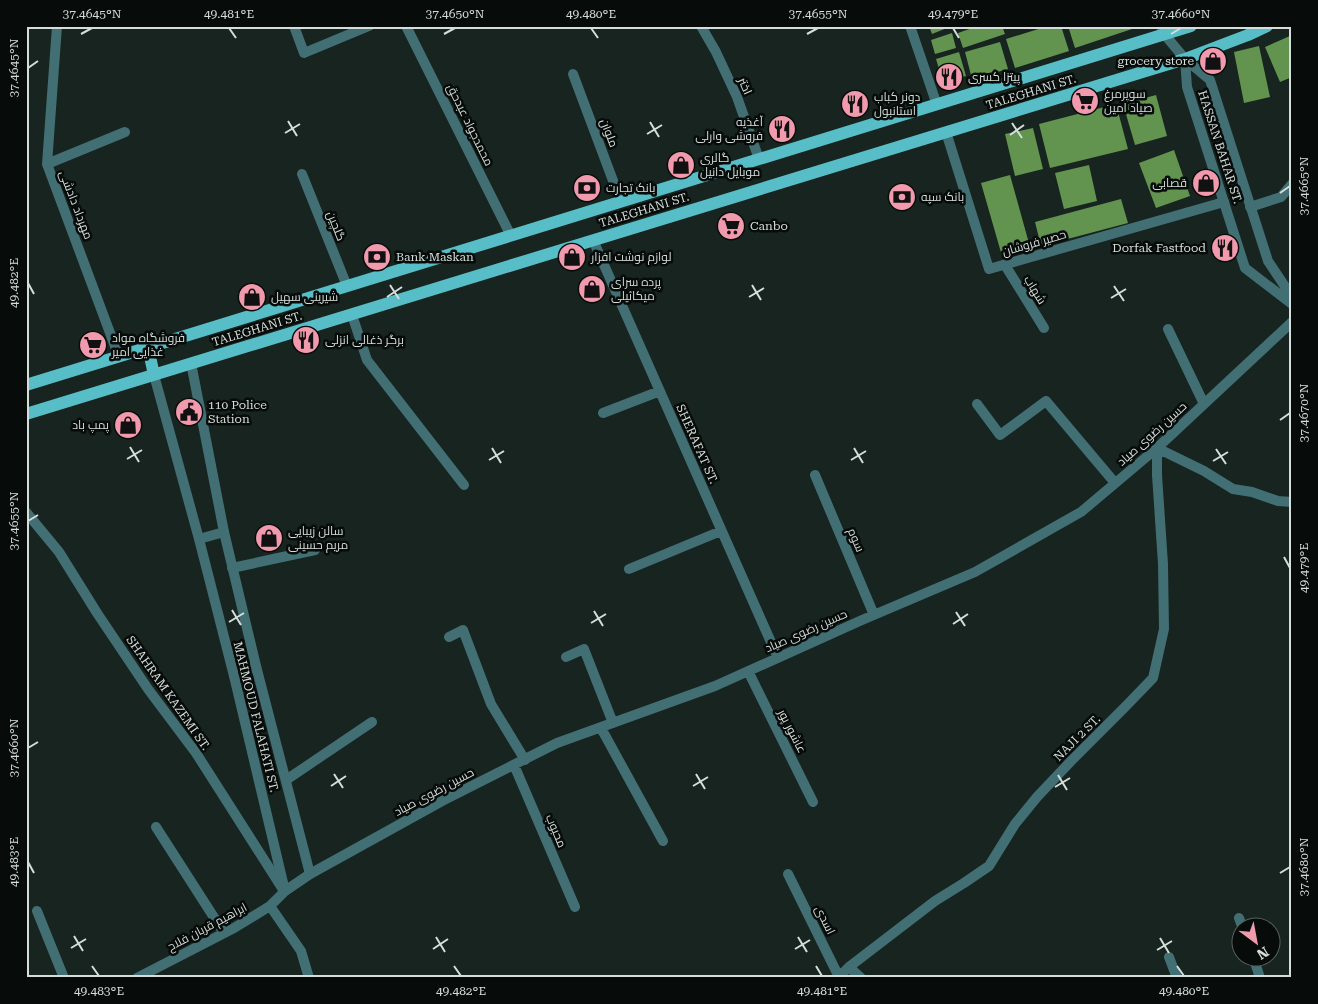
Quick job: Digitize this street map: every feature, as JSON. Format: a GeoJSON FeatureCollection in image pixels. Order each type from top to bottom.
{"type":"FeatureCollection","features":[{"type":"Feature","properties":{"kind":"main road","name":"TALEGHANI ST."},"geometry":{"type":"LineString","coordinates":[[26,385],[937,104],[1163,30],[1192,26]]}},
{"type":"Feature","properties":{"kind":"main road","name":"TALEGHANI ST."},"geometry":{"type":"LineString","coordinates":[[26,414],[1185,59],[1248,36],[1267,26]]}},
{"type":"Feature","properties":{"kind":"main road"},"geometry":{"type":"LineString","coordinates":[[148,347],[154,375]]}},
{"type":"Feature","properties":{"kind":"street","name":"مهرداد دادشی"},"geometry":{"type":"LineString","coordinates":[[57,26],[46,164],[119,357]]}},
{"type":"Feature","properties":{"kind":"street"},"geometry":{"type":"LineString","coordinates":[[294,26],[304,53],[369,26]]}},
{"type":"Feature","properties":{"kind":"street","name":"محمدجواد عبدحق"},"geometry":{"type":"LineString","coordinates":[[406,26],[511,236]]}},
{"type":"Feature","properties":{"kind":"street","name":"اختر"},"geometry":{"type":"LineString","coordinates":[[701,26],[716,52],[737,97],[759,159]]}},
{"type":"Feature","properties":{"kind":"street"},"geometry":{"type":"LineString","coordinates":[[910,26],[937,104]]}},
{"type":"Feature","properties":{"kind":"street"},"geometry":{"type":"LineString","coordinates":[[1163,30],[1185,59]]}},
{"type":"Feature","properties":{"kind":"street","name":"HASSAN BAHAR ST."},"geometry":{"type":"LineString","coordinates":[[1185,59],[1187,87],[1245,268],[1292,304]]}},
{"type":"Feature","properties":{"kind":"street","name":"HASSAN BAHAR ST."},"geometry":{"type":"LineString","coordinates":[[1185,59],[1210,80],[1268,261],[1292,297]]}},
{"type":"Feature","properties":{"kind":"street","name":"ملوان"},"geometry":{"type":"LineString","coordinates":[[573,74],[621,202]]}},
{"type":"Feature","properties":{"kind":"street"},"geometry":{"type":"LineString","coordinates":[[46,164],[124,132]]}},
{"type":"Feature","properties":{"kind":"street","name":"حصیر فروشان"},"geometry":{"type":"LineString","coordinates":[[946,132],[989,269],[1224,202]]}},
{"type":"Feature","properties":{"kind":"street","name":"گلچین"},"geometry":{"type":"LineString","coordinates":[[302,174],[347,286]]}},
{"type":"Feature","properties":{"kind":"street"},"geometry":{"type":"LineString","coordinates":[[1250,207],[1281,197],[1292,184]]}},
{"type":"Feature","properties":{"kind":"street","name":"SHERAFAT ST."},"geometry":{"type":"LineString","coordinates":[[593,240],[778,658]]}},
{"type":"Feature","properties":{"kind":"street","name":"شهاب"},"geometry":{"type":"LineString","coordinates":[[1005,265],[1044,328]]}},
{"type":"Feature","properties":{"kind":"street"},"geometry":{"type":"LineString","coordinates":[[352,315],[367,360],[464,485]]}},
{"type":"Feature","properties":{"kind":"street","name":"حسین رضوی صیاد"},"geometry":{"type":"LineString","coordinates":[[284,891],[310,874],[442,801],[558,744],[715,686],[975,572],[1082,512],[1157,448],[1292,322]]}},
{"type":"Feature","properties":{"kind":"street"},"geometry":{"type":"LineString","coordinates":[[1168,329],[1204,404]]}},
{"type":"Feature","properties":{"kind":"street","name":"MAHMOUD FALAHATI ST."},"geometry":{"type":"LineString","coordinates":[[191,363],[232,568],[310,874]]}},
{"type":"Feature","properties":{"kind":"street","name":"MAHMOUD FALAHATI ST."},"geometry":{"type":"LineString","coordinates":[[154,375],[234,676],[284,891]]}},
{"type":"Feature","properties":{"kind":"street"},"geometry":{"type":"LineString","coordinates":[[603,413],[660,391]]}},
{"type":"Feature","properties":{"kind":"street"},"geometry":{"type":"LineString","coordinates":[[977,404],[1000,435],[1046,401],[1115,483]]}},
{"type":"Feature","properties":{"kind":"street"},"geometry":{"type":"LineString","coordinates":[[1157,448],[1204,471],[1233,489],[1252,492],[1278,501],[1292,502]]}},
{"type":"Feature","properties":{"kind":"street","name":"NAJI 2 ST."},"geometry":{"type":"LineString","coordinates":[[838,977],[935,901],[989,866],[1015,824],[1037,797],[1070,760],[1153,678],[1164,629],[1163,564],[1157,448]]}},
{"type":"Feature","properties":{"kind":"street","name":"سوم"},"geometry":{"type":"LineString","coordinates":[[814,475],[874,615]]}},
{"type":"Feature","properties":{"kind":"street","name":"SHAHRAM KAZEMI ST."},"geometry":{"type":"LineString","coordinates":[[26,512],[59,552],[148,690],[196,753],[284,891]]}},
{"type":"Feature","properties":{"kind":"street"},"geometry":{"type":"LineString","coordinates":[[629,569],[722,531]]}},
{"type":"Feature","properties":{"kind":"street"},"geometry":{"type":"LineString","coordinates":[[198,539],[224,532]]}},
{"type":"Feature","properties":{"kind":"street"},"geometry":{"type":"LineString","coordinates":[[232,568],[315,550]]}},
{"type":"Feature","properties":{"kind":"street"},"geometry":{"type":"LineString","coordinates":[[449,637],[462,630],[491,704],[525,760]]}},
{"type":"Feature","properties":{"kind":"street"},"geometry":{"type":"LineString","coordinates":[[566,657],[584,649],[613,723]]}},
{"type":"Feature","properties":{"kind":"street"},"geometry":{"type":"LineString","coordinates":[[234,676],[256,666]]}},
{"type":"Feature","properties":{"kind":"street","name":"عاشور پور"},"geometry":{"type":"LineString","coordinates":[[748,672],[813,802]]}},
{"type":"Feature","properties":{"kind":"street"},"geometry":{"type":"LineString","coordinates":[[286,780],[372,722]]}},
{"type":"Feature","properties":{"kind":"street"},"geometry":{"type":"LineString","coordinates":[[601,728],[663,841]]}},
{"type":"Feature","properties":{"kind":"street","name":"محبوب"},"geometry":{"type":"LineString","coordinates":[[514,765],[575,907]]}},
{"type":"Feature","properties":{"kind":"street"},"geometry":{"type":"LineString","coordinates":[[156,827],[224,933]]}},
{"type":"Feature","properties":{"kind":"street","name":"اسدی"},"geometry":{"type":"LineString","coordinates":[[788,874],[838,977]]}},
{"type":"Feature","properties":{"kind":"street","name":"ابراهیم قربان فلاح"},"geometry":{"type":"LineString","coordinates":[[137,978],[224,933],[270,906],[284,891]]}},
{"type":"Feature","properties":{"kind":"street"},"geometry":{"type":"LineString","coordinates":[[270,906],[301,951],[309,978]]}},
{"type":"Feature","properties":{"kind":"street"},"geometry":{"type":"LineString","coordinates":[[37,912],[64,978]]}},
{"type":"Feature","properties":{"kind":"street"},"geometry":{"type":"LineString","coordinates":[[1169,958],[1177,978]]}},
{"type":"Feature","properties":{"kind":"street"},"geometry":{"type":"LineString","coordinates":[[1256,966],[1260,978]]}},
{"type":"Feature","properties":{"kind":"street"},"geometry":{"type":"LineString","coordinates":[[849,967],[861,978]]}},
{"type":"Feature","properties":{"kind":"building"},"geometry":{"type":"Polygon","coordinates":[[[929,26],[952,26],[932,34],[929,26]]]}},
{"type":"Feature","properties":{"kind":"building"},"geometry":{"type":"Polygon","coordinates":[[[978,26],[1002,26],[1005,34],[963,48],[958,33],[978,26]]]}},
{"type":"Feature","properties":{"kind":"building"},"geometry":{"type":"Polygon","coordinates":[[[1048,26],[1061,26],[1069,51],[1015,68],[1006,39],[1048,26]]]}},
{"type":"Feature","properties":{"kind":"building"},"geometry":{"type":"Polygon","coordinates":[[[1068,26],[1138,26],[1138,27],[1075,48],[1068,26]]]}},
{"type":"Feature","properties":{"kind":"building"},"geometry":{"type":"Polygon","coordinates":[[[952,33],[956,48],[935,54],[931,40],[952,33]]]}},
{"type":"Feature","properties":{"kind":"building"},"geometry":{"type":"Polygon","coordinates":[[[1292,35],[1292,77],[1280,82],[1265,47],[1292,35]]]}},
{"type":"Feature","properties":{"kind":"building"},"geometry":{"type":"Polygon","coordinates":[[[1000,42],[1008,69],[972,79],[965,52],[1000,42]]]}},
{"type":"Feature","properties":{"kind":"building"},"geometry":{"type":"Polygon","coordinates":[[[1259,46],[1270,97],[1244,103],[1234,52],[1259,46]]]}},
{"type":"Feature","properties":{"kind":"building"},"geometry":{"type":"Polygon","coordinates":[[[959,52],[966,76],[943,82],[936,59],[959,52]]]}},
{"type":"Feature","properties":{"kind":"building"},"geometry":{"type":"Polygon","coordinates":[[[1156,95],[1167,136],[1135,145],[1123,104],[1156,95]]]}},
{"type":"Feature","properties":{"kind":"building"},"geometry":{"type":"Polygon","coordinates":[[[1116,104],[1128,149],[1050,168],[1039,124],[1116,104]]]}},
{"type":"Feature","properties":{"kind":"building"},"geometry":{"type":"Polygon","coordinates":[[[1033,128],[1043,169],[1015,176],[1005,134],[1033,128]]]}},
{"type":"Feature","properties":{"kind":"building"},"geometry":{"type":"Polygon","coordinates":[[[1174,150],[1190,196],[1156,208],[1139,163],[1174,150]]]}},
{"type":"Feature","properties":{"kind":"building"},"geometry":{"type":"Polygon","coordinates":[[[1089,165],[1097,201],[1064,209],[1055,173],[1089,165]]]}},
{"type":"Feature","properties":{"kind":"building"},"geometry":{"type":"Polygon","coordinates":[[[1010,175],[1030,247],[1002,256],[981,183],[1010,175]]]}},
{"type":"Feature","properties":{"kind":"building"},"geometry":{"type":"Polygon","coordinates":[[[1121,199],[1128,223],[1041,246],[1035,222],[1121,199]]]}},
{"type":"Feature","properties":{"kind":"place","name":"grocery store"},"geometry":{"type":"Point","coordinates":[1213,61]}},
{"type":"Feature","properties":{"kind":"place","name":"پیتزا کسری"},"geometry":{"type":"Point","coordinates":[949,77]}},
{"type":"Feature","properties":{"kind":"place","name":"سوپرمرغ صیاد امین"},"geometry":{"type":"Point","coordinates":[1085,101]}},
{"type":"Feature","properties":{"kind":"place","name":"دونر کباب استانبول"},"geometry":{"type":"Point","coordinates":[855,104]}},
{"type":"Feature","properties":{"kind":"place","name":"آغذیه فروشی وارلی"},"geometry":{"type":"Point","coordinates":[782,129]}},
{"type":"Feature","properties":{"kind":"place","name":"گالری موبایل دانیل"},"geometry":{"type":"Point","coordinates":[681,165]}},
{"type":"Feature","properties":{"kind":"place","name":"قصابی"},"geometry":{"type":"Point","coordinates":[1206,183]}},
{"type":"Feature","properties":{"kind":"place","name":"بانک تجارت"},"geometry":{"type":"Point","coordinates":[587,188]}},
{"type":"Feature","properties":{"kind":"place","name":"بانک سپه"},"geometry":{"type":"Point","coordinates":[902,197]}},
{"type":"Feature","properties":{"kind":"place","name":"Canbo"},"geometry":{"type":"Point","coordinates":[731,226]}},
{"type":"Feature","properties":{"kind":"place","name":"Dorfak Fastfood"},"geometry":{"type":"Point","coordinates":[1225,248]}},
{"type":"Feature","properties":{"kind":"place","name":"Bank Maskan"},"geometry":{"type":"Point","coordinates":[377,257]}},
{"type":"Feature","properties":{"kind":"place","name":"لوازم نوشت افزار"},"geometry":{"type":"Point","coordinates":[572,257]}},
{"type":"Feature","properties":{"kind":"place","name":"پرده سرای میکائیلی"},"geometry":{"type":"Point","coordinates":[592,289]}},
{"type":"Feature","properties":{"kind":"place","name":"شیرینی سهیل"},"geometry":{"type":"Point","coordinates":[252,297]}},
{"type":"Feature","properties":{"kind":"place","name":"برگر ذغالی انزلی"},"geometry":{"type":"Point","coordinates":[306,340]}},
{"type":"Feature","properties":{"kind":"place","name":"فروشگاه مواد غذایی امیر"},"geometry":{"type":"Point","coordinates":[93,345]}},
{"type":"Feature","properties":{"kind":"place","name":"110 Police Station"},"geometry":{"type":"Point","coordinates":[189,412]}},
{"type":"Feature","properties":{"kind":"place","name":"پمپ باد"},"geometry":{"type":"Point","coordinates":[128,425]}},
{"type":"Feature","properties":{"kind":"place","name":"سالن زیبایی مریم حسینی"},"geometry":{"type":"Point","coordinates":[269,538]}}]}
